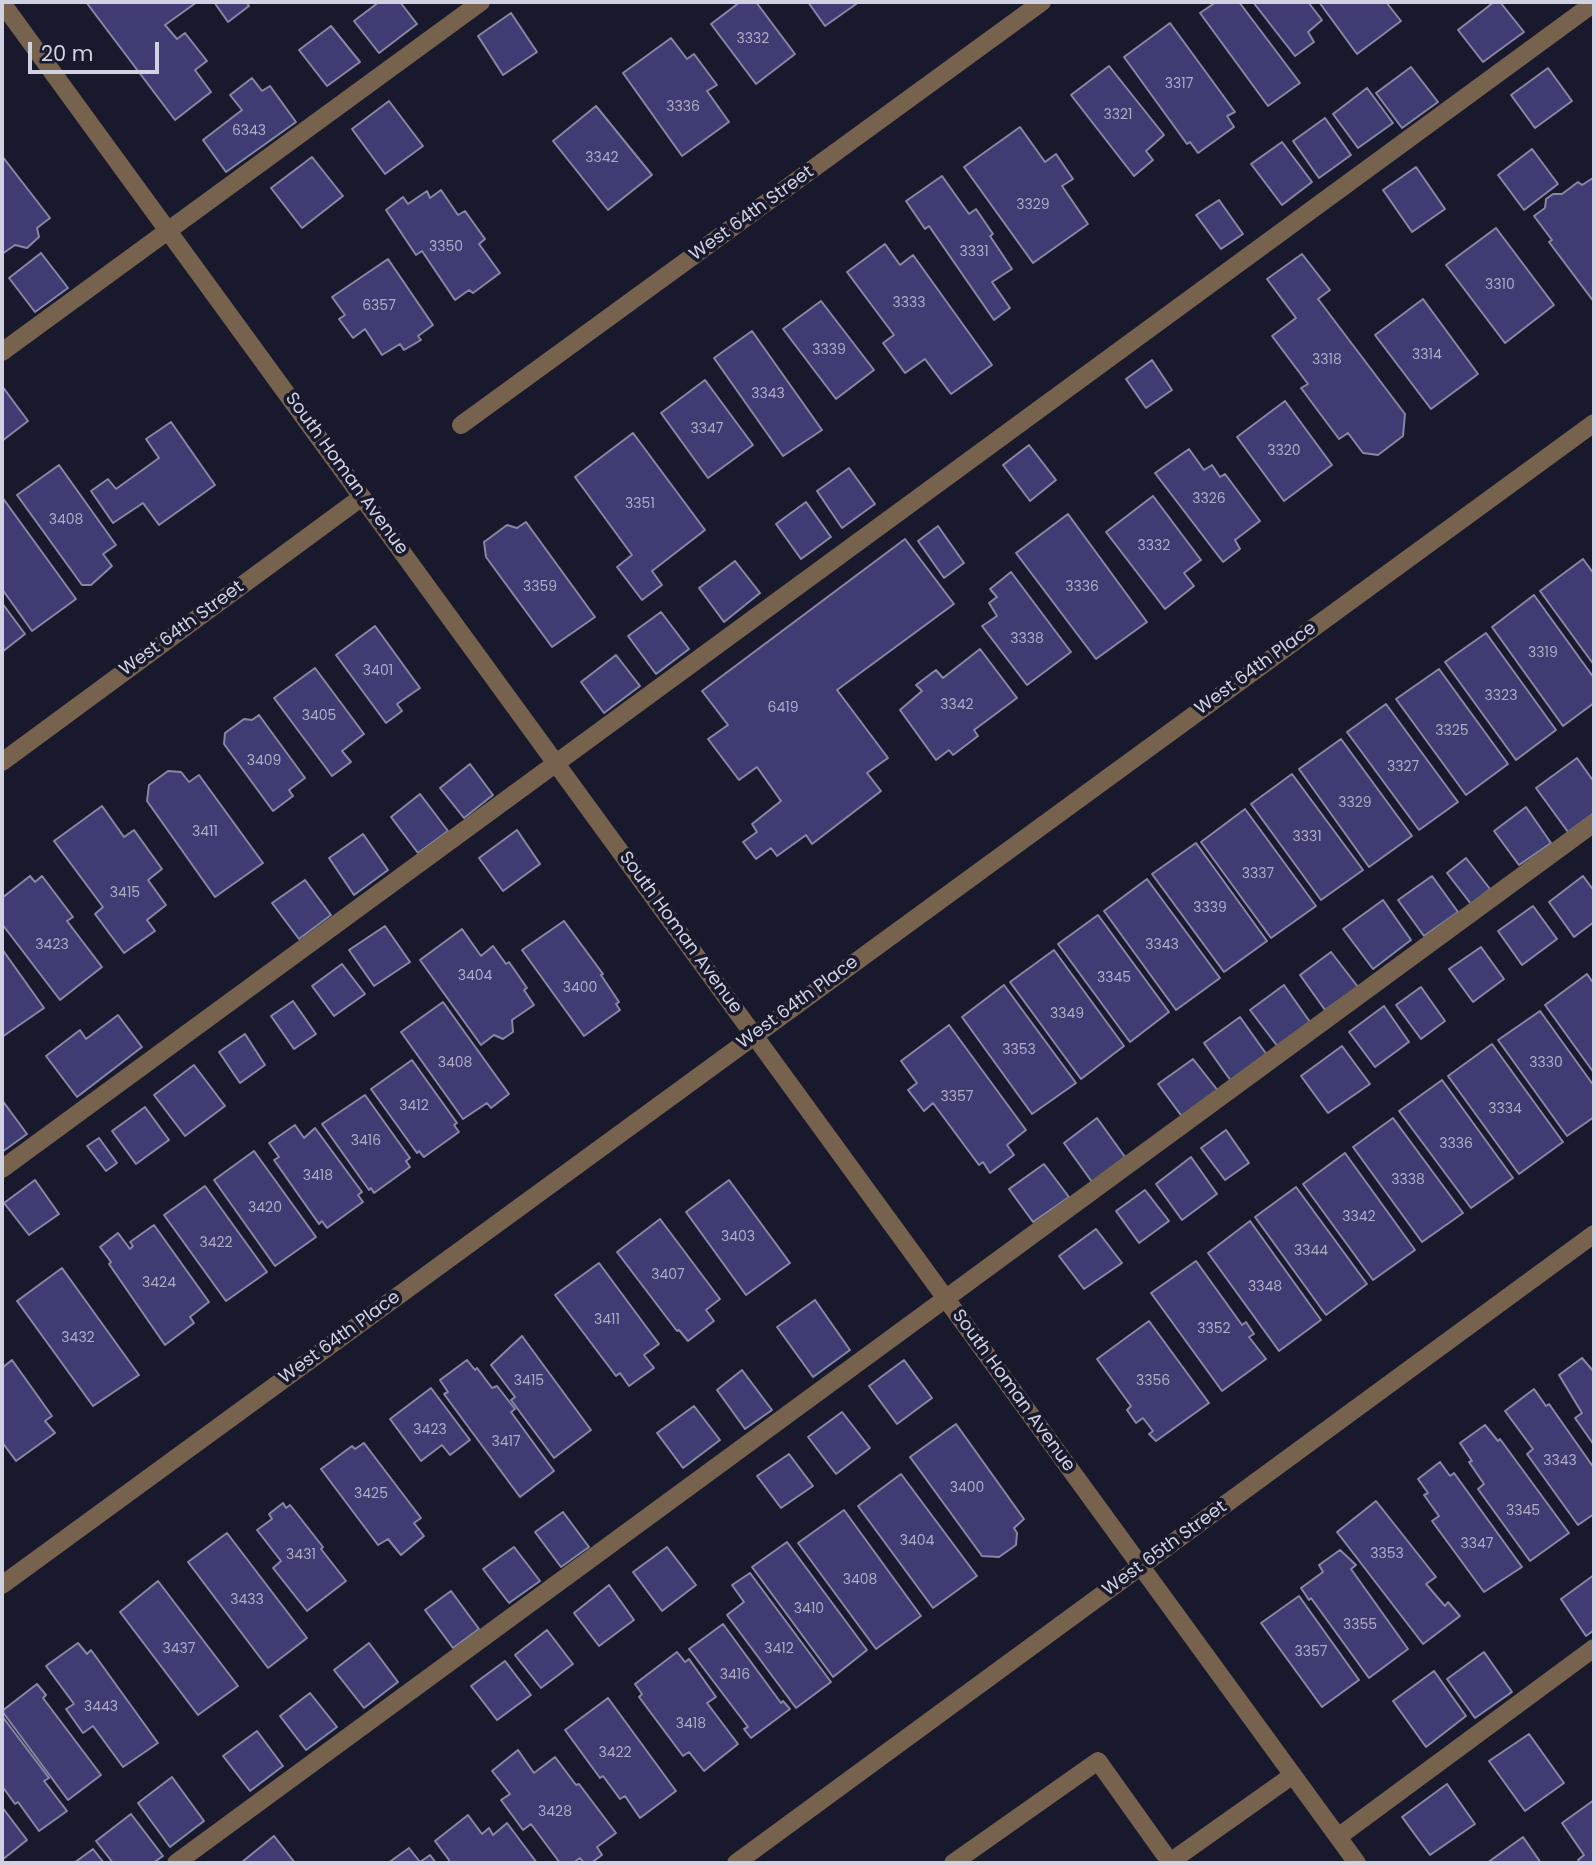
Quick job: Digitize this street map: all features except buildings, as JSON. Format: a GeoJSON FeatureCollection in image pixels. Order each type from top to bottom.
{"type":"FeatureCollection","features":[{"type":"Feature","properties":{"kind":"street","name":"South Homan Avenue"},"geometry":{"type":"LineString","coordinates":[[2,2],[1357,1863]]}},
{"type":"Feature","properties":{"kind":"street"},"geometry":{"type":"LineString","coordinates":[[2,352],[481,2]]}},
{"type":"Feature","properties":{"kind":"street","name":"West 64th Street"},"geometry":{"type":"LineString","coordinates":[[461,425],[1042,2]]}},
{"type":"Feature","properties":{"kind":"street"},"geometry":{"type":"LineString","coordinates":[[2,1169],[1594,3]]}},
{"type":"Feature","properties":{"kind":"street","name":"West 64th Place"},"geometry":{"type":"LineString","coordinates":[[2,1585],[1594,422]]}},
{"type":"Feature","properties":{"kind":"street","name":"West 64th Street"},"geometry":{"type":"LineString","coordinates":[[2,762],[362,497]]}},
{"type":"Feature","properties":{"kind":"street"},"geometry":{"type":"LineString","coordinates":[[176,1863],[1594,823]]}},
{"type":"Feature","properties":{"kind":"street","name":"West 65th Street"},"geometry":{"type":"LineString","coordinates":[[736,1863],[1594,1234]]}},
{"type":"Feature","properties":{"kind":"street"},"geometry":{"type":"LineString","coordinates":[[1338,1837],[1594,1648]]}},
{"type":"Feature","properties":{"kind":"street"},"geometry":{"type":"LineString","coordinates":[[953,1863],[1098,1760],[1170,1862],[1293,1775]]}}]}
